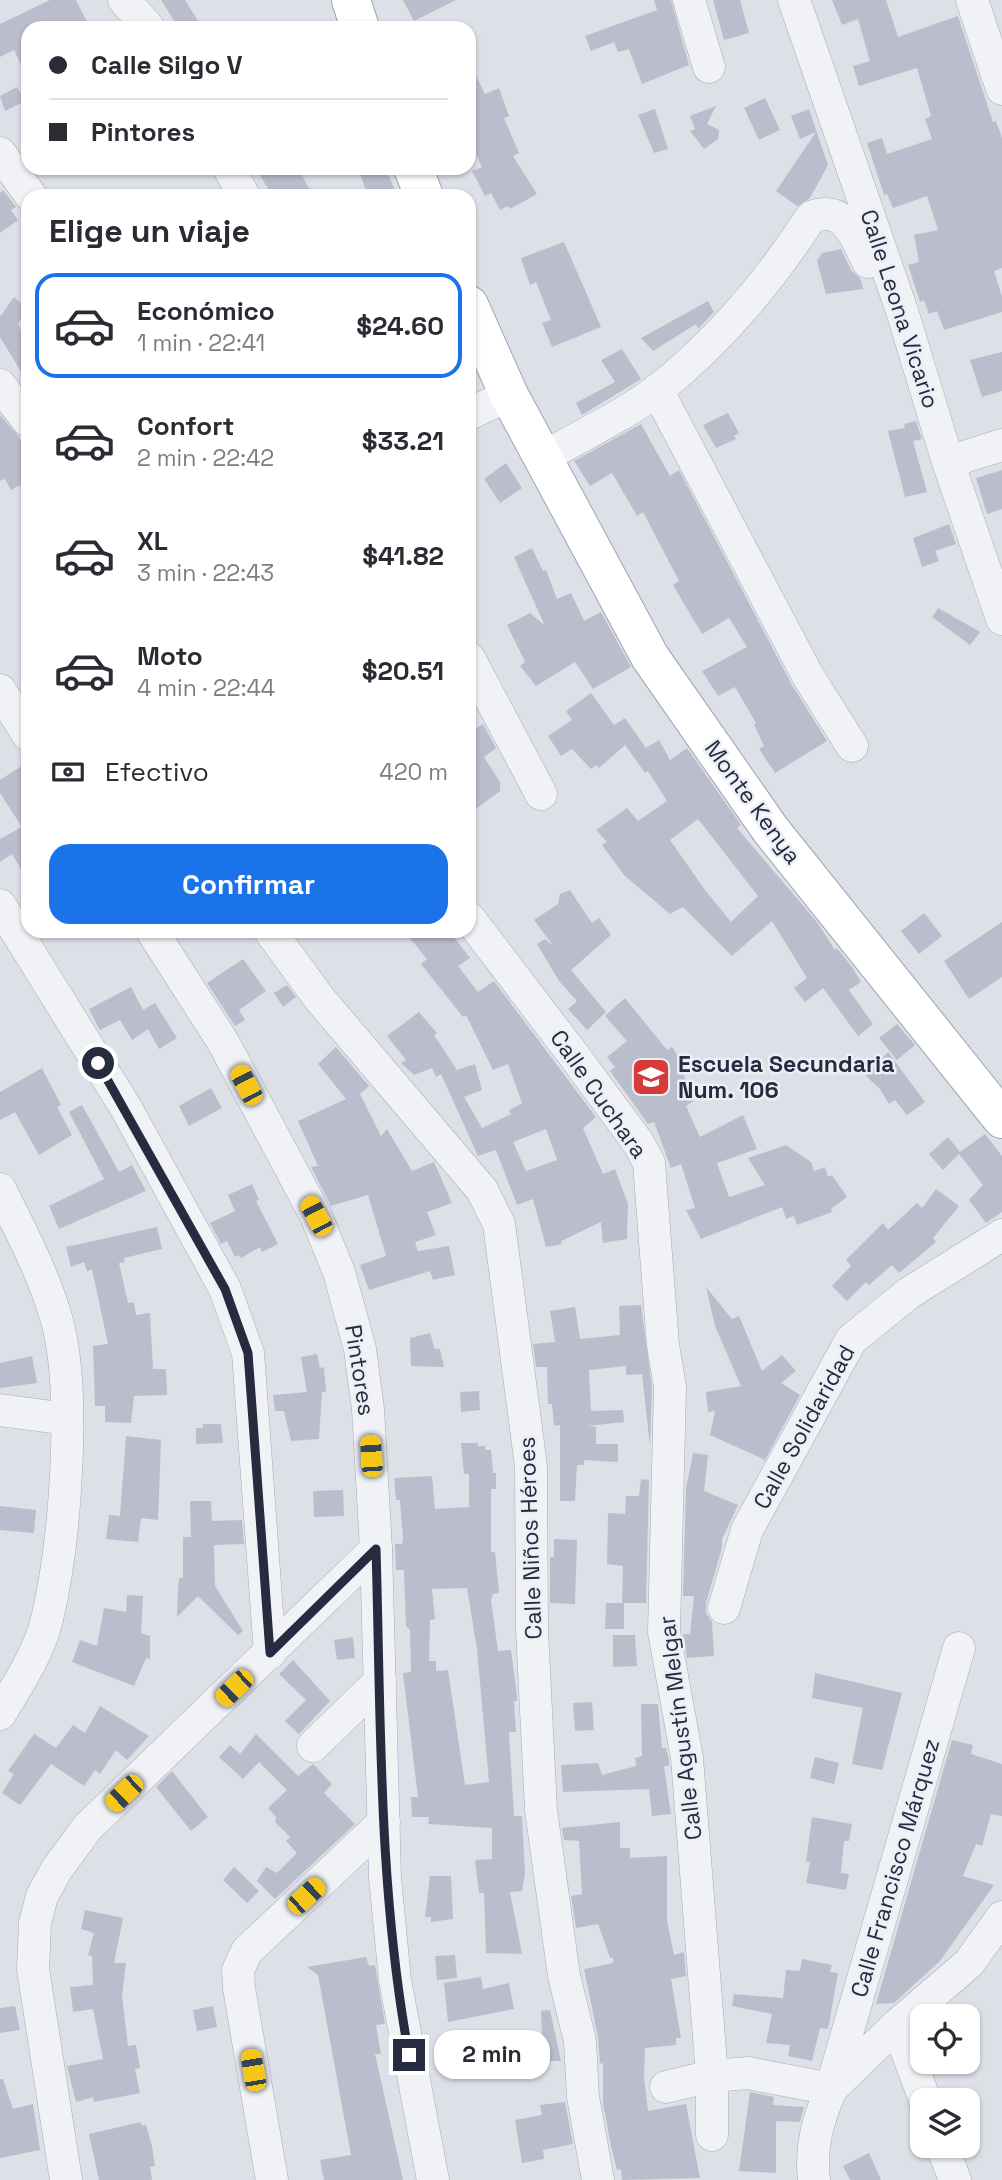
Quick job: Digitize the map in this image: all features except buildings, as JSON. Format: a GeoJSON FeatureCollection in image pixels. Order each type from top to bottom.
{"type":"FeatureCollection","features":[{"type":"Feature","properties":{"kind":"main road"},"geometry":{"type":"LineString","coordinates":[[351,0],[358,21]]}},
{"type":"Feature","properties":{"kind":"main road","name":"Monte Kenya"},"geometry":{"type":"LineString","coordinates":[[476,321],[509,395],[658,669],[771,829],[1002,1119]]}},
{"type":"Feature","properties":{"kind":"street"},"geometry":{"type":"LineString","coordinates":[[124,0],[143,21]]}},
{"type":"Feature","properties":{"kind":"street"},"geometry":{"type":"LineString","coordinates":[[689,0],[709,67]]}},
{"type":"Feature","properties":{"kind":"street","name":"Calle Leona Vicario"},"geometry":{"type":"LineString","coordinates":[[794,0],[902,311],[948,462],[1002,619]]}},
{"type":"Feature","properties":{"kind":"street"},"geometry":{"type":"LineString","coordinates":[[972,0],[1002,89]]}},
{"type":"Feature","properties":{"kind":"street"},"geometry":{"type":"LineString","coordinates":[[0,153],[26,189]]}},
{"type":"Feature","properties":{"kind":"street"},"geometry":{"type":"LineString","coordinates":[[543,458],[657,390],[707,346],[756,296],[811,217],[824,212],[839,216],[850,226],[888,299],[902,311]]}},
{"type":"Feature","properties":{"kind":"street"},"geometry":{"type":"LineString","coordinates":[[0,386],[21,412]]}},
{"type":"Feature","properties":{"kind":"street"},"geometry":{"type":"LineString","coordinates":[[657,390],[808,676],[852,746]]}},
{"type":"Feature","properties":{"kind":"street"},"geometry":{"type":"LineString","coordinates":[[476,411],[509,395]]}},
{"type":"Feature","properties":{"kind":"street"},"geometry":{"type":"LineString","coordinates":[[948,462],[1002,445]]}},
{"type":"Feature","properties":{"kind":"street"},"geometry":{"type":"LineString","coordinates":[[476,671],[541,794]]}},
{"type":"Feature","properties":{"kind":"street"},"geometry":{"type":"LineString","coordinates":[[0,690],[21,724]]}},
{"type":"Feature","properties":{"kind":"street"},"geometry":{"type":"LineString","coordinates":[[0,905],[126,1108],[236,1315],[248,1353],[270,1653]]}},
{"type":"Feature","properties":{"kind":"street","name":"Calle Cuchara"},"geometry":{"type":"LineString","coordinates":[[476,927],[639,1144],[649,1163],[671,1421]]}},
{"type":"Feature","properties":{"kind":"street","name":"Pintores"},"geometry":{"type":"LineString","coordinates":[[156,938],[223,1042],[316,1216],[339,1272],[360,1349],[368,1409],[376,1549],[385,1878],[395,1980],[433,2180]]}},
{"type":"Feature","properties":{"kind":"street","name":"Calle Niños Héroes"},"geometry":{"type":"LineString","coordinates":[[276,938],[319,998],[482,1189],[499,1224],[531,1466],[532,1630],[541,1810],[564,1976],[580,2041],[583,2097],[598,2180]]}},
{"type":"Feature","properties":{"kind":"street"},"geometry":{"type":"LineString","coordinates":[[0,1189],[41,1274],[58,1323],[67,1419],[61,1527],[47,1620],[25,1672],[0,1714]]}},
{"type":"Feature","properties":{"kind":"street","name":"Calle Solidaridad"},"geometry":{"type":"LineString","coordinates":[[724,1608],[747,1530],[851,1340],[909,1293],[1002,1235]]}},
{"type":"Feature","properties":{"kind":"street"},"geometry":{"type":"LineString","coordinates":[[0,1410],[67,1419]]}},
{"type":"Feature","properties":{"kind":"street","name":"Calle Agustín Melgar"},"geometry":{"type":"LineString","coordinates":[[671,1421],[664,1632],[687,1758],[712,2076],[712,2135]]}},
{"type":"Feature","properties":{"kind":"street"},"geometry":{"type":"LineString","coordinates":[[66,2180],[33,1969],[35,1923],[42,1896],[57,1869],[87,1828],[376,1549]]}},
{"type":"Feature","properties":{"kind":"street","name":"Calle Francisco Márquez"},"geometry":{"type":"LineString","coordinates":[[814,2180],[811,2155],[816,2125],[831,2089],[958,1648]]}},
{"type":"Feature","properties":{"kind":"street"},"geometry":{"type":"LineString","coordinates":[[313,1746],[380,1681]]}},
{"type":"Feature","properties":{"kind":"street"},"geometry":{"type":"LineString","coordinates":[[272,2180],[239,1988],[239,1970],[247,1951],[384,1822]]}},
{"type":"Feature","properties":{"kind":"street"},"geometry":{"type":"LineString","coordinates":[[666,2087],[712,2076],[748,2073],[831,2089],[897,2025],[969,1963],[1002,1917]]}},
{"type":"Feature","properties":{"kind":"street"},"geometry":{"type":"LineString","coordinates":[[897,2025],[921,2088]]}},
{"type":"Feature","properties":{"kind":"street"},"geometry":{"type":"LineString","coordinates":[[947,2158],[955,2180]]}},
{"type":"Feature","properties":{"kind":"place","name":"Escuela Secundaria Num. 106"},"geometry":{"type":"Point","coordinates":[651,1077]}},
{"type":"Feature","properties":{"kind":"route"},"geometry":{"type":"LineString","coordinates":[[98,1063],[126,1108],[225,1289],[248,1353],[270,1653],[376,1549],[385,1878],[395,1980],[409,2055]]}}]}
